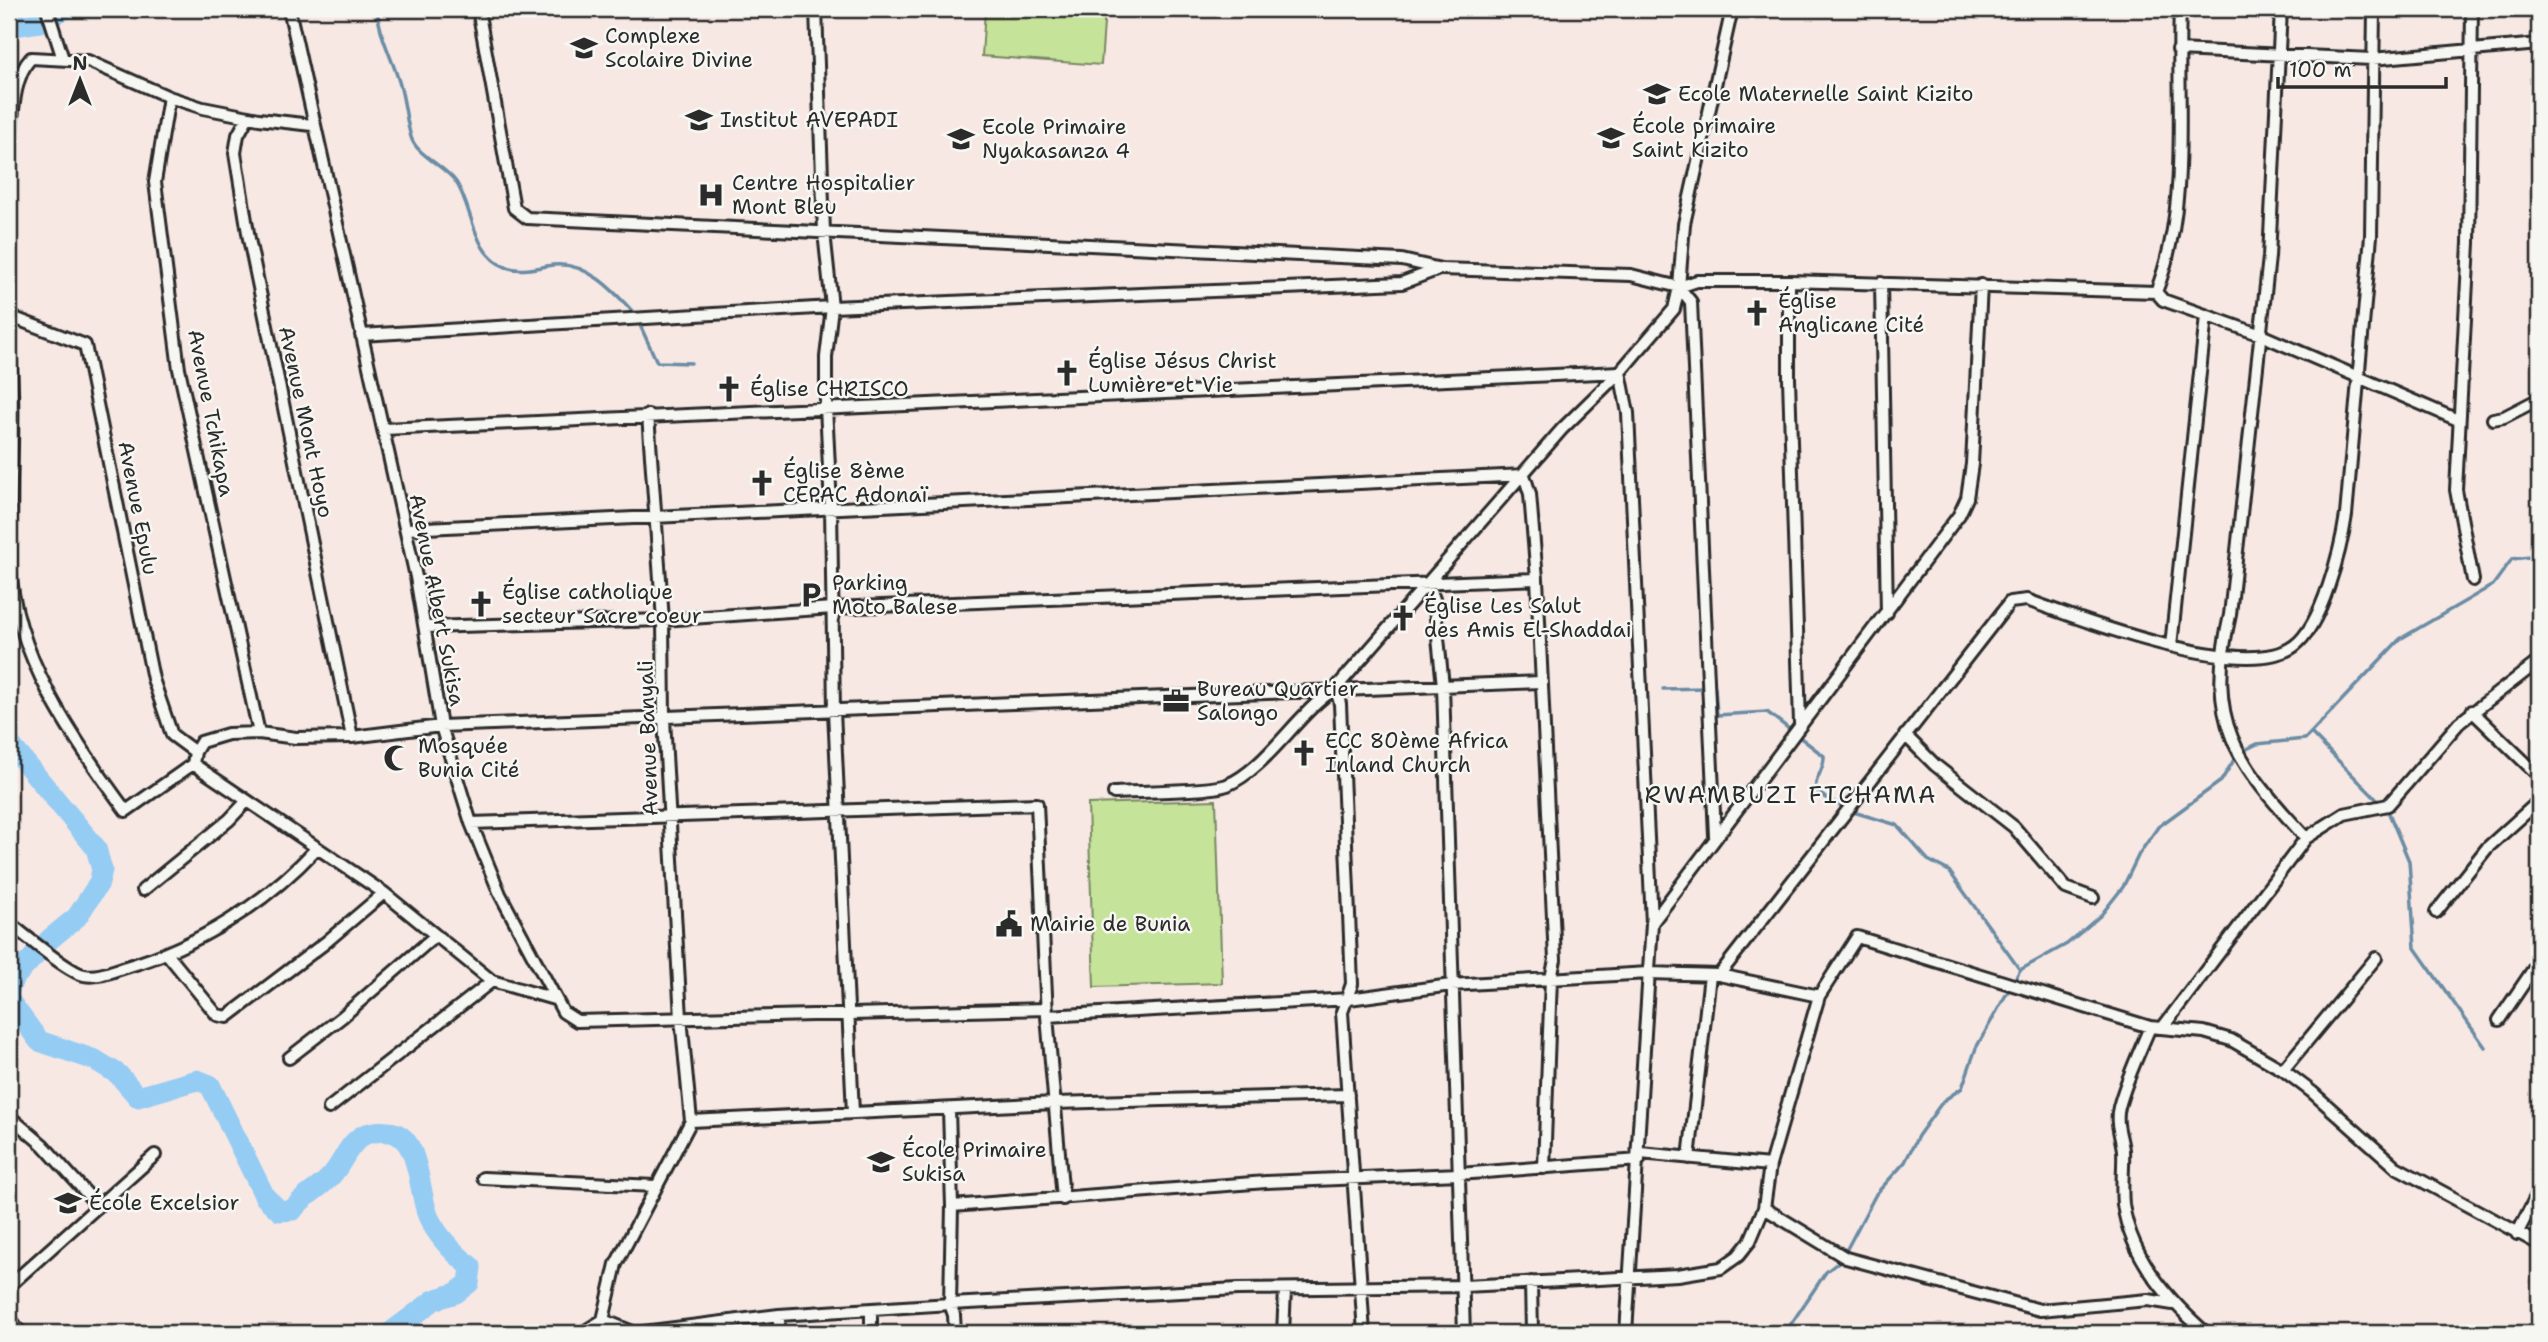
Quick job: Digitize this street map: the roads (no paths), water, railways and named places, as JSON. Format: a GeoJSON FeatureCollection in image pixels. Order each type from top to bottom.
{"type":"FeatureCollection","features":[{"type":"Feature","properties":{"kind":"street"},"geometry":{"type":"LineString","coordinates":[[47,9],[60,41],[63,59]]}},
{"type":"Feature","properties":{"kind":"street","name":"Avenue Albert Sukisa"},"geometry":{"type":"LineString","coordinates":[[289,9],[312,125],[384,429],[426,627],[441,726],[471,823],[500,894],[562,1012],[577,1021],[849,1013],[1046,1013],[1349,999],[1451,985],[1648,973],[1714,975],[1819,996]]}},
{"type":"Feature","properties":{"kind":"street"},"geometry":{"type":"LineString","coordinates":[[478,9],[514,208],[527,218],[1402,260],[1441,269],[1631,275],[1679,287],[1697,281],[1789,281],[2155,292],[2163,300],[2261,335],[2458,420]]}},
{"type":"Feature","properties":{"kind":"street"},"geometry":{"type":"LineString","coordinates":[[816,9],[824,232],[832,307],[826,356],[826,407],[831,507],[834,711],[853,1113]]}},
{"type":"Feature","properties":{"kind":"street"},"geometry":{"type":"LineString","coordinates":[[1114,793],[1225,786],[1245,775],[1320,698],[1336,688],[1562,429],[1620,372],[1674,309],[1679,287],[1684,224],[1732,9]]}},
{"type":"Feature","properties":{"kind":"street"},"geometry":{"type":"LineString","coordinates":[[2155,292],[2167,263],[2178,188],[2180,9]]}},
{"type":"Feature","properties":{"kind":"street"},"geometry":{"type":"LineString","coordinates":[[2281,9],[2281,53],[2261,335],[2230,615],[2221,655],[2220,699],[2225,724],[2263,791],[2306,838]]}},
{"type":"Feature","properties":{"kind":"street"},"geometry":{"type":"LineString","coordinates":[[1689,1158],[1714,975],[2010,602],[2027,600],[2129,636],[2221,655],[2273,656],[2292,648],[2305,637],[2339,560],[2359,378],[2371,236],[2374,9]]}},
{"type":"Feature","properties":{"kind":"street"},"geometry":{"type":"LineString","coordinates":[[2472,9],[2474,52],[2469,243],[2456,490],[2473,580]]}},
{"type":"Feature","properties":{"kind":"street"},"geometry":{"type":"LineString","coordinates":[[2178,50],[2372,59],[2474,52],[2539,44]]}},
{"type":"Feature","properties":{"kind":"street"},"geometry":{"type":"LineString","coordinates":[[9,150],[24,65],[31,58],[88,61],[169,97],[248,117],[312,125]]}},
{"type":"Feature","properties":{"kind":"street","name":"Avenue Tchikapa"},"geometry":{"type":"LineString","coordinates":[[169,97],[155,182],[179,369],[259,733]]}},
{"type":"Feature","properties":{"kind":"street","name":"Avenue Mont Hoyo"},"geometry":{"type":"LineString","coordinates":[[248,117],[238,135],[234,153],[248,239],[352,737]]}},
{"type":"Feature","properties":{"kind":"street"},"geometry":{"type":"LineString","coordinates":[[360,335],[832,307],[1402,283],[1441,269]]}},
{"type":"Feature","properties":{"kind":"street"},"geometry":{"type":"LineString","coordinates":[[1789,281],[1796,728]]}},
{"type":"Feature","properties":{"kind":"street"},"geometry":{"type":"LineString","coordinates":[[1881,283],[1888,613]]}},
{"type":"Feature","properties":{"kind":"street"},"geometry":{"type":"LineString","coordinates":[[1652,923],[1796,728],[1888,613],[1945,536],[1967,498],[1972,464],[1981,285]]}},
{"type":"Feature","properties":{"kind":"street"},"geometry":{"type":"LineString","coordinates":[[1679,287],[1690,302],[1715,836]]}},
{"type":"Feature","properties":{"kind":"street","name":"Avenue Epulu"},"geometry":{"type":"LineString","coordinates":[[9,316],[85,345],[153,679],[172,735],[194,758],[246,802],[384,893],[492,981]]}},
{"type":"Feature","properties":{"kind":"street"},"geometry":{"type":"LineString","coordinates":[[2171,646],[2206,316]]}},
{"type":"Feature","properties":{"kind":"street"},"geometry":{"type":"LineString","coordinates":[[9,346],[13,386],[10,566],[29,649],[59,715],[126,811],[194,758],[201,742],[214,736],[259,733],[296,738],[352,737],[441,726],[664,719],[1336,688],[1540,682]]}},
{"type":"Feature","properties":{"kind":"street"},"geometry":{"type":"LineString","coordinates":[[384,429],[1620,372]]}},
{"type":"Feature","properties":{"kind":"street"},"geometry":{"type":"LineString","coordinates":[[1620,372],[1628,413],[1652,923],[1626,1333]]}},
{"type":"Feature","properties":{"kind":"street"},"geometry":{"type":"LineString","coordinates":[[2493,418],[2504,417],[2539,399]]}},
{"type":"Feature","properties":{"kind":"street","name":"Avenue Banyali"},"geometry":{"type":"LineString","coordinates":[[648,415],[663,620],[664,719],[681,1018]]}},
{"type":"Feature","properties":{"kind":"street"},"geometry":{"type":"LineString","coordinates":[[405,529],[656,519],[831,507],[1524,475]]}},
{"type":"Feature","properties":{"kind":"street"},"geometry":{"type":"LineString","coordinates":[[1524,475],[1530,494],[1537,579],[1555,960],[1551,978],[1544,1168]]}},
{"type":"Feature","properties":{"kind":"street"},"geometry":{"type":"LineString","coordinates":[[426,627],[663,620],[833,608],[1537,579]]}},
{"type":"Feature","properties":{"kind":"street"},"geometry":{"type":"LineString","coordinates":[[1427,583],[1434,599],[1443,686],[1464,1333]]}},
{"type":"Feature","properties":{"kind":"street"},"geometry":{"type":"LineString","coordinates":[[2163,1027],[2306,838],[2344,814],[2388,805],[2472,711],[2539,662]]}},
{"type":"Feature","properties":{"kind":"street"},"geometry":{"type":"LineString","coordinates":[[1336,688],[1340,704],[1352,984],[1349,999],[1342,1012],[1355,1178],[1363,1333]]}},
{"type":"Feature","properties":{"kind":"street"},"geometry":{"type":"LineString","coordinates":[[2472,711],[2539,776]]}},
{"type":"Feature","properties":{"kind":"street"},"geometry":{"type":"LineString","coordinates":[[1905,735],[1936,765],[2014,827],[2066,888],[2093,898]]}},
{"type":"Feature","properties":{"kind":"street"},"geometry":{"type":"LineString","coordinates":[[2436,912],[2487,848],[2539,801]]}},
{"type":"Feature","properties":{"kind":"street"},"geometry":{"type":"LineString","coordinates":[[143,890],[229,820],[246,802]]}},
{"type":"Feature","properties":{"kind":"street"},"geometry":{"type":"LineString","coordinates":[[471,823],[1037,804],[1046,1013],[1063,1199]]}},
{"type":"Feature","properties":{"kind":"street"},"geometry":{"type":"LineString","coordinates":[[9,923],[81,975],[96,976],[168,955],[244,911],[293,873],[316,849]]}},
{"type":"Feature","properties":{"kind":"street"},"geometry":{"type":"LineString","coordinates":[[168,955],[217,1015],[227,1017],[325,943],[384,893]]}},
{"type":"Feature","properties":{"kind":"street"},"geometry":{"type":"LineString","coordinates":[[289,1058],[342,1017],[435,936]]}},
{"type":"Feature","properties":{"kind":"street"},"geometry":{"type":"LineString","coordinates":[[603,1320],[635,1333],[779,1315],[950,1304],[1238,1289],[1464,1286],[1678,1275],[1721,1268],[1738,1256],[1750,1241],[1764,1208],[1770,1166],[1819,996],[1857,937],[2150,1027],[2204,1032],[2231,1040],[2283,1070],[2396,1167],[2539,1244]]}},
{"type":"Feature","properties":{"kind":"street"},"geometry":{"type":"LineString","coordinates":[[2283,1070],[2376,958]]}},
{"type":"Feature","properties":{"kind":"street"},"geometry":{"type":"LineString","coordinates":[[2499,1020],[2539,961]]}},
{"type":"Feature","properties":{"kind":"street"},"geometry":{"type":"LineString","coordinates":[[329,1108],[492,981],[554,999]]}},
{"type":"Feature","properties":{"kind":"street"},"geometry":{"type":"LineString","coordinates":[[582,1333],[603,1320],[617,1264],[691,1121],[681,1018]]}},
{"type":"Feature","properties":{"kind":"street"},"geometry":{"type":"LineString","coordinates":[[2150,1027],[2119,1108],[2116,1123],[2123,1151],[2120,1173],[2124,1208],[2152,1275],[2173,1304],[2206,1333]]}},
{"type":"Feature","properties":{"kind":"street"},"geometry":{"type":"LineString","coordinates":[[691,1121],[1055,1103],[1348,1095]]}},
{"type":"Feature","properties":{"kind":"street"},"geometry":{"type":"LineString","coordinates":[[949,1110],[952,1206],[950,1304],[954,1315],[954,1333]]}},
{"type":"Feature","properties":{"kind":"street"},"geometry":{"type":"LineString","coordinates":[[9,1116],[43,1145],[97,1205]]}},
{"type":"Feature","properties":{"kind":"street"},"geometry":{"type":"LineString","coordinates":[[9,1286],[155,1155]]}},
{"type":"Feature","properties":{"kind":"street"},"geometry":{"type":"LineString","coordinates":[[952,1206],[1266,1182],[1544,1168],[1639,1157],[1689,1158],[1770,1166]]}},
{"type":"Feature","properties":{"kind":"street"},"geometry":{"type":"LineString","coordinates":[[483,1178],[655,1186]]}},
{"type":"Feature","properties":{"kind":"street"},"geometry":{"type":"LineString","coordinates":[[2517,1234],[2539,1191]]}},
{"type":"Feature","properties":{"kind":"street"},"geometry":{"type":"LineString","coordinates":[[1764,1208],[1842,1257],[2040,1310],[2148,1300],[2173,1304]]}},
{"type":"Feature","properties":{"kind":"street"},"geometry":{"type":"LineString","coordinates":[[1531,1282],[1532,1333]]}},
{"type":"Feature","properties":{"kind":"street"},"geometry":{"type":"LineString","coordinates":[[1283,1333],[1285,1290]]}},
{"type":"Feature","properties":{"kind":"street"},"geometry":{"type":"LineString","coordinates":[[871,1311],[872,1333]]}},
{"type":"Feature","properties":{"kind":"street"},"geometry":{"type":"LineString","coordinates":[[779,1315],[779,1333]]}},
{"type":"Feature","properties":{"kind":"street"},"geometry":{"type":"LineString","coordinates":[[9,1317],[15,1331]]}},
{"type":"Feature","properties":{"kind":"waterway"},"geometry":{"type":"LineString","coordinates":[[9,27],[41,22],[64,9]]}},
{"type":"Feature","properties":{"kind":"waterway"},"geometry":{"type":"LineString","coordinates":[[377,9],[383,39],[400,85],[411,137],[419,149],[456,182],[486,252],[495,261],[512,269],[565,265],[588,272],[608,286],[633,312]]}},
{"type":"Feature","properties":{"kind":"waterway"},"geometry":{"type":"LineString","coordinates":[[639,323],[657,362],[691,363]]}},
{"type":"Feature","properties":{"kind":"waterway"},"geometry":{"type":"LineString","coordinates":[[2243,751],[2257,744],[2305,739],[2400,639],[2493,585],[2512,559],[2539,556]]}},
{"type":"Feature","properties":{"kind":"waterway"},"geometry":{"type":"LineString","coordinates":[[1663,689],[1704,688]]}},
{"type":"Feature","properties":{"kind":"waterway"},"geometry":{"type":"LineString","coordinates":[[1715,688],[1717,715],[1767,712],[1824,756],[1816,792],[1850,811],[1897,825],[1928,860],[1949,871],[2020,970]]}},
{"type":"Feature","properties":{"kind":"waterway"},"geometry":{"type":"LineString","coordinates":[[2311,733],[2388,811],[2409,861],[2415,948],[2485,1047]]}},
{"type":"Feature","properties":{"kind":"waterway"},"geometry":{"type":"LineString","coordinates":[[9,743],[96,848],[102,870],[99,883],[77,917],[50,939],[13,979],[9,990]]}},
{"type":"Feature","properties":{"kind":"waterway"},"geometry":{"type":"LineString","coordinates":[[1785,1333],[1826,1272],[1841,1260],[1876,1194],[1905,1162],[1918,1136],[1943,1101],[1962,1088],[1976,1048],[2020,970],[2067,944],[2101,915],[2123,887],[2139,854],[2158,827],[2221,781],[2237,755]]}},
{"type":"Feature","properties":{"kind":"waterway"},"geometry":{"type":"LineString","coordinates":[[9,1000],[39,1041],[95,1060],[118,1074],[138,1097],[197,1080],[210,1085],[265,1197],[280,1211],[293,1210],[324,1182],[362,1136],[382,1132],[399,1135],[413,1154],[429,1218],[447,1245],[471,1267],[469,1283],[456,1293],[434,1300],[390,1333]]}},
{"type":"Feature","properties":{"kind":"place","name":"Complexe Scolaire Divine"},"geometry":{"type":"Point","coordinates":[584,48]}},
{"type":"Feature","properties":{"kind":"place","name":"Ecole Maternelle Saint Kizito"},"geometry":{"type":"Point","coordinates":[1657,94]}},
{"type":"Feature","properties":{"kind":"place","name":"Institut AVEPADI"},"geometry":{"type":"Point","coordinates":[699,120]}},
{"type":"Feature","properties":{"kind":"place","name":"École primaire Saint Kizito"},"geometry":{"type":"Point","coordinates":[1611,138]}},
{"type":"Feature","properties":{"kind":"place","name":"Ecole Primaire Nyakasanza 4"},"geometry":{"type":"Point","coordinates":[961,139]}},
{"type":"Feature","properties":{"kind":"place","name":"Centre Hospitalier Mont Bleu"},"geometry":{"type":"Point","coordinates":[711,195]}},
{"type":"Feature","properties":{"kind":"place","name":"Église Anglicane Cité"},"geometry":{"type":"Point","coordinates":[1757,313]}},
{"type":"Feature","properties":{"kind":"place","name":"Église Jésus Christ Lumière et Vie"},"geometry":{"type":"Point","coordinates":[1067,373]}},
{"type":"Feature","properties":{"kind":"place","name":"Église CHRISCO"},"geometry":{"type":"Point","coordinates":[729,389]}},
{"type":"Feature","properties":{"kind":"place","name":"Église 8ème CEPAC Adonaï"},"geometry":{"type":"Point","coordinates":[762,483]}},
{"type":"Feature","properties":{"kind":"place","name":"Parking Moto Balese"},"geometry":{"type":"Point","coordinates":[811,595]}},
{"type":"Feature","properties":{"kind":"place","name":"Église catholique secteur Sacre coeur"},"geometry":{"type":"Point","coordinates":[481,604]}},
{"type":"Feature","properties":{"kind":"place","name":"Église Les Salut des Amis El-Shaddai"},"geometry":{"type":"Point","coordinates":[1403,618]}},
{"type":"Feature","properties":{"kind":"place","name":"Bureau Quartier Salongo"},"geometry":{"type":"Point","coordinates":[1176,701]}},
{"type":"Feature","properties":{"kind":"place","name":"ECC 80ème Africa Inland Church"},"geometry":{"type":"Point","coordinates":[1304,753]}},
{"type":"Feature","properties":{"kind":"place","name":"Mosquée Bunia Cité"},"geometry":{"type":"Point","coordinates":[397,758]}},
{"type":"Feature","properties":{"kind":"place","name":"Mairie de Bunia"},"geometry":{"type":"Point","coordinates":[1009,924]}},
{"type":"Feature","properties":{"kind":"place","name":"École Primaire Sukisa"},"geometry":{"type":"Point","coordinates":[881,1162]}},
{"type":"Feature","properties":{"kind":"place","name":"École Excelsior"},"geometry":{"type":"Point","coordinates":[68,1203]}},
{"type":"Feature","properties":{"kind":"district","name":"RWAMBUZI FICHAMA"},"geometry":{"type":"Point","coordinates":[1791,795]}}]}
